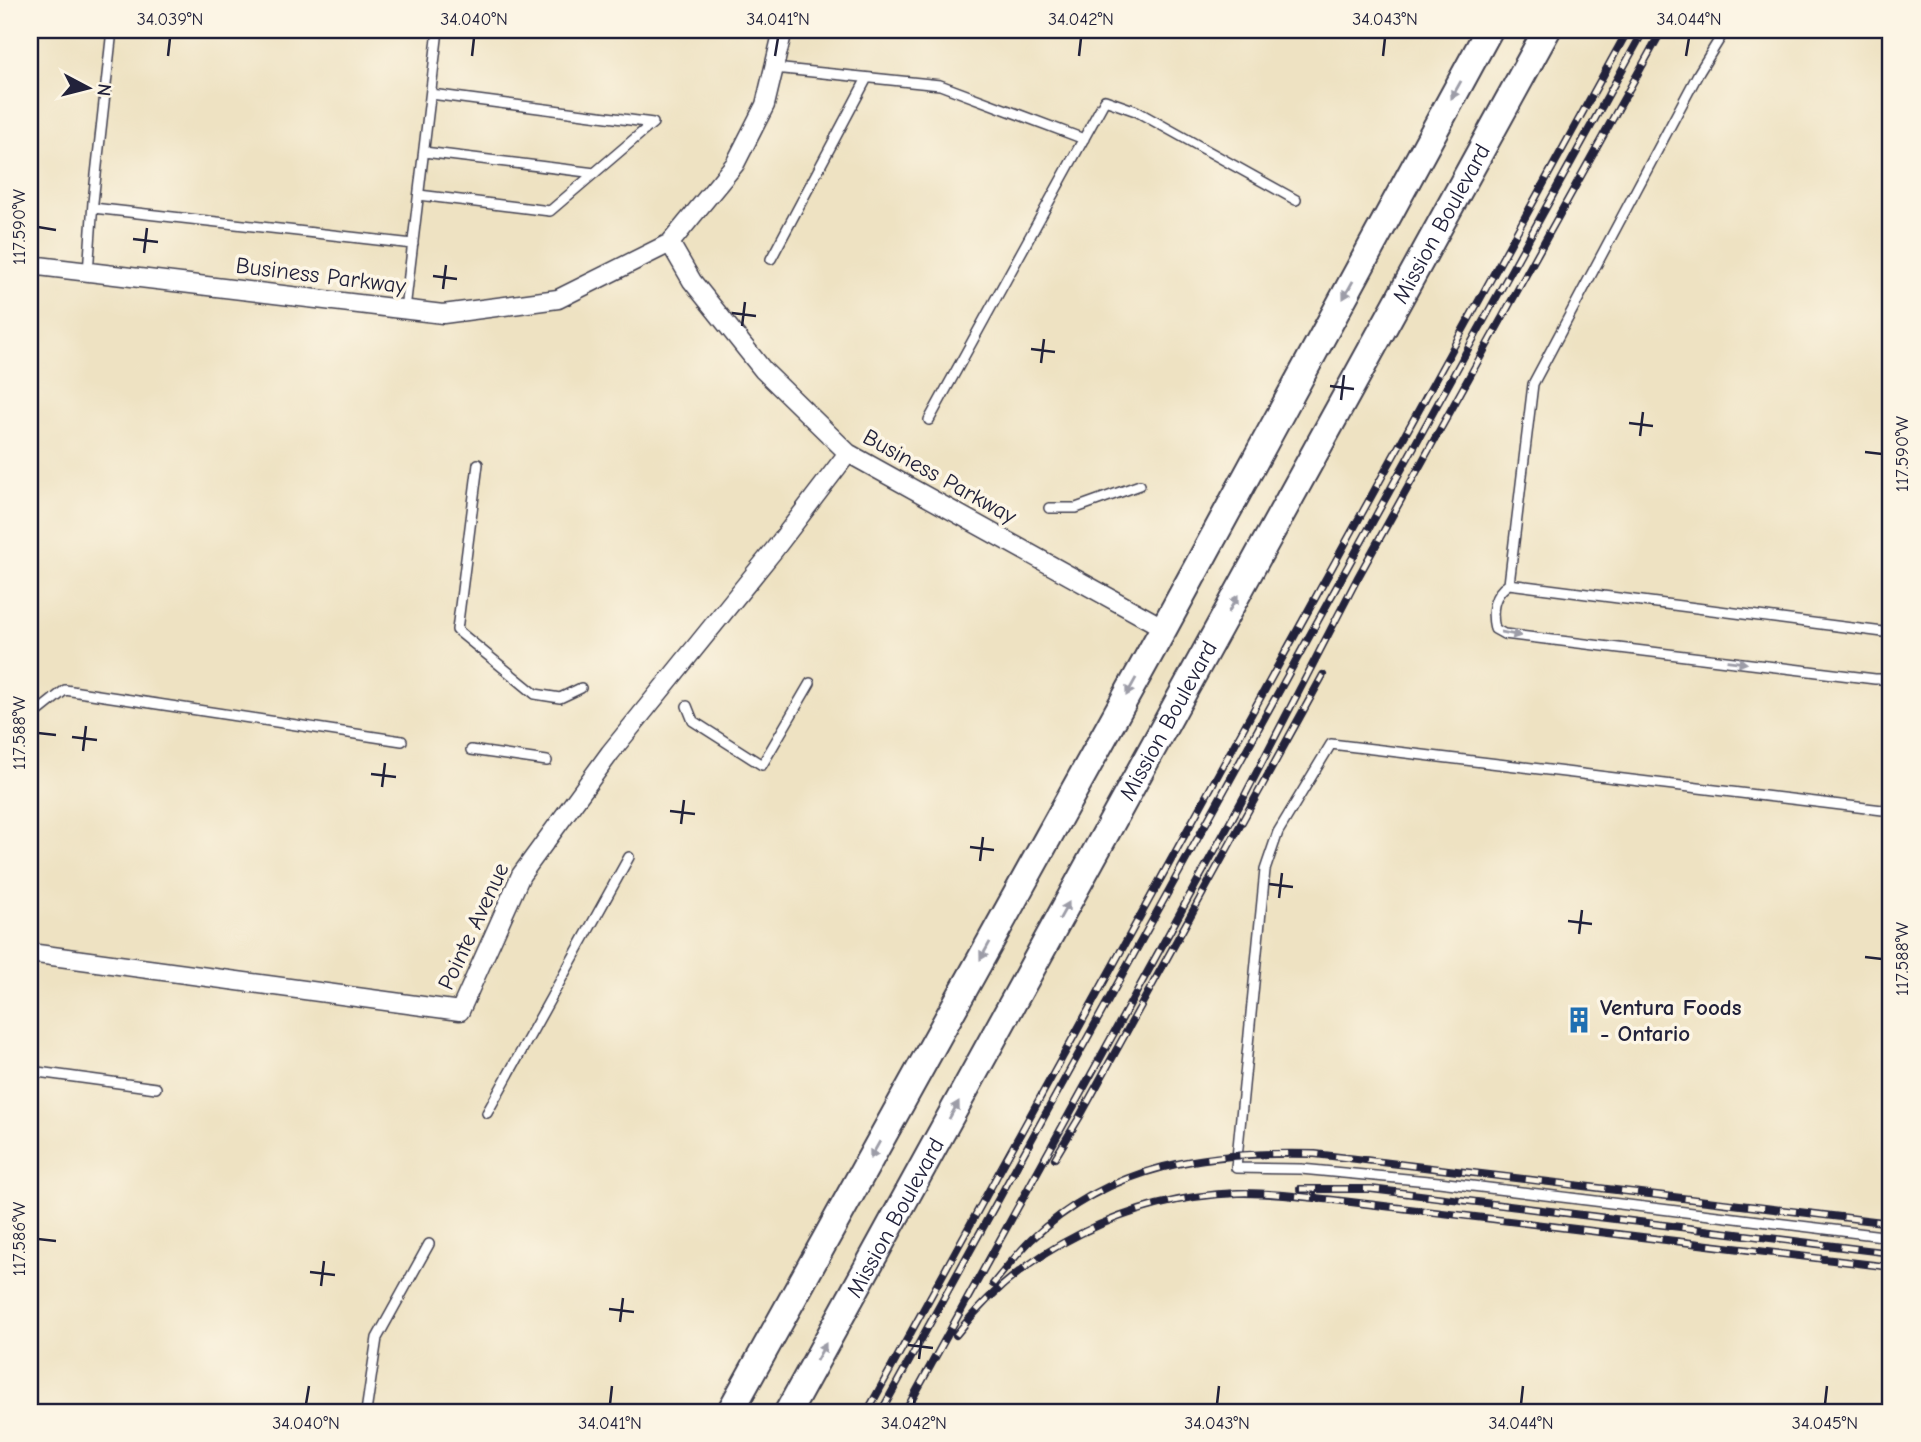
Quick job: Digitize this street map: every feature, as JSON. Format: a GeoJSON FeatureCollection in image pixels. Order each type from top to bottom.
{"type":"FeatureCollection","features":[{"type":"Feature","properties":{"kind":"main road"},"geometry":{"type":"LineString","coordinates":[[730,1412],[1164,628],[1489,30]]}},
{"type":"Feature","properties":{"kind":"main road","name":"Mission Boulevard"},"geometry":{"type":"LineString","coordinates":[[788,1412],[1547,30]]}},
{"type":"Feature","properties":{"kind":"street"},"geometry":{"type":"LineString","coordinates":[[670,243],[736,164],[765,105],[783,30]]}},
{"type":"Feature","properties":{"kind":"street","name":"Business Parkway"},"geometry":{"type":"LineString","coordinates":[[30,265],[443,314],[558,299],[670,243],[692,281],[763,370],[848,453],[1164,628]]}},
{"type":"Feature","properties":{"kind":"street","name":"Pointe Avenue"},"geometry":{"type":"LineString","coordinates":[[30,953],[460,1011],[521,875],[610,753],[774,550],[848,453]]}},
{"type":"Feature","properties":{"kind":"lane"},"geometry":{"type":"LineString","coordinates":[[89,272],[112,30]]}},
{"type":"Feature","properties":{"kind":"lane"},"geometry":{"type":"LineString","coordinates":[[405,310],[438,30]]}},
{"type":"Feature","properties":{"kind":"lane"},"geometry":{"type":"LineString","coordinates":[[1508,584],[1533,384],[1698,74],[1725,30]]}},
{"type":"Feature","properties":{"kind":"lane"},"geometry":{"type":"LineString","coordinates":[[774,68],[940,85],[1084,139]]}},
{"type":"Feature","properties":{"kind":"lane"},"geometry":{"type":"LineString","coordinates":[[771,259],[867,78]]}},
{"type":"Feature","properties":{"kind":"lane"},"geometry":{"type":"LineString","coordinates":[[419,195],[550,211],[653,123],[431,94]]}},
{"type":"Feature","properties":{"kind":"lane"},"geometry":{"type":"LineString","coordinates":[[929,420],[1105,100],[1136,111],[1296,200]]}},
{"type":"Feature","properties":{"kind":"lane"},"geometry":{"type":"LineString","coordinates":[[424,152],[595,173]]}},
{"type":"Feature","properties":{"kind":"lane"},"geometry":{"type":"LineString","coordinates":[[93,208],[413,244]]}},
{"type":"Feature","properties":{"kind":"lane"},"geometry":{"type":"LineString","coordinates":[[478,464],[457,630],[535,694],[560,698],[581,688]]}},
{"type":"Feature","properties":{"kind":"lane"},"geometry":{"type":"LineString","coordinates":[[1049,508],[1076,508],[1140,485]]}},
{"type":"Feature","properties":{"kind":"lane"},"geometry":{"type":"LineString","coordinates":[[1891,633],[1508,584],[1499,590],[1493,619],[1495,629],[1504,634],[1875,679],[1884,679],[1891,672]]}},
{"type":"Feature","properties":{"kind":"lane"},"geometry":{"type":"LineString","coordinates":[[687,706],[693,721],[762,765],[810,683]]}},
{"type":"Feature","properties":{"kind":"lane"},"geometry":{"type":"LineString","coordinates":[[30,718],[65,690],[402,741]]}},
{"type":"Feature","properties":{"kind":"lane"},"geometry":{"type":"LineString","coordinates":[[1891,811],[1331,744],[1278,832],[1265,870],[1236,1168],[1301,1169],[1439,1182],[1891,1237]]}},
{"type":"Feature","properties":{"kind":"lane"},"geometry":{"type":"LineString","coordinates":[[471,750],[547,761]]}},
{"type":"Feature","properties":{"kind":"lane"},"geometry":{"type":"LineString","coordinates":[[486,1113],[629,857]]}},
{"type":"Feature","properties":{"kind":"lane"},"geometry":{"type":"LineString","coordinates":[[30,1071],[156,1088]]}},
{"type":"Feature","properties":{"kind":"lane"},"geometry":{"type":"LineString","coordinates":[[366,1412],[377,1338],[429,1244]]}},
{"type":"Feature","properties":{"kind":"railway"},"geometry":{"type":"LineString","coordinates":[[867,1412],[1628,30]]}},
{"type":"Feature","properties":{"kind":"railway"},"geometry":{"type":"LineString","coordinates":[[881,1412],[1644,30]]}},
{"type":"Feature","properties":{"kind":"railway"},"geometry":{"type":"LineString","coordinates":[[905,1412],[1244,797],[1357,579],[1662,30]]}},
{"type":"Feature","properties":{"kind":"railway"},"geometry":{"type":"LineString","coordinates":[[1055,1158],[1323,675]]}},
{"type":"Feature","properties":{"kind":"railway"},"geometry":{"type":"LineString","coordinates":[[993,1284],[1031,1240],[1062,1214],[1094,1194],[1128,1178],[1164,1167],[1238,1155],[1315,1154],[1891,1223]]}},
{"type":"Feature","properties":{"kind":"railway"},"geometry":{"type":"LineString","coordinates":[[1300,1189],[1371,1189],[1891,1253]]}},
{"type":"Feature","properties":{"kind":"railway"},"geometry":{"type":"LineString","coordinates":[[956,1335],[983,1304],[1013,1277],[1046,1253],[1081,1233],[1158,1205],[1238,1193],[1334,1200],[1891,1267]]}},
{"type":"Feature","properties":{"kind":"place","name":"Ventura Foods - Ontario"},"geometry":{"type":"Point","coordinates":[1579,1020]}}]}
